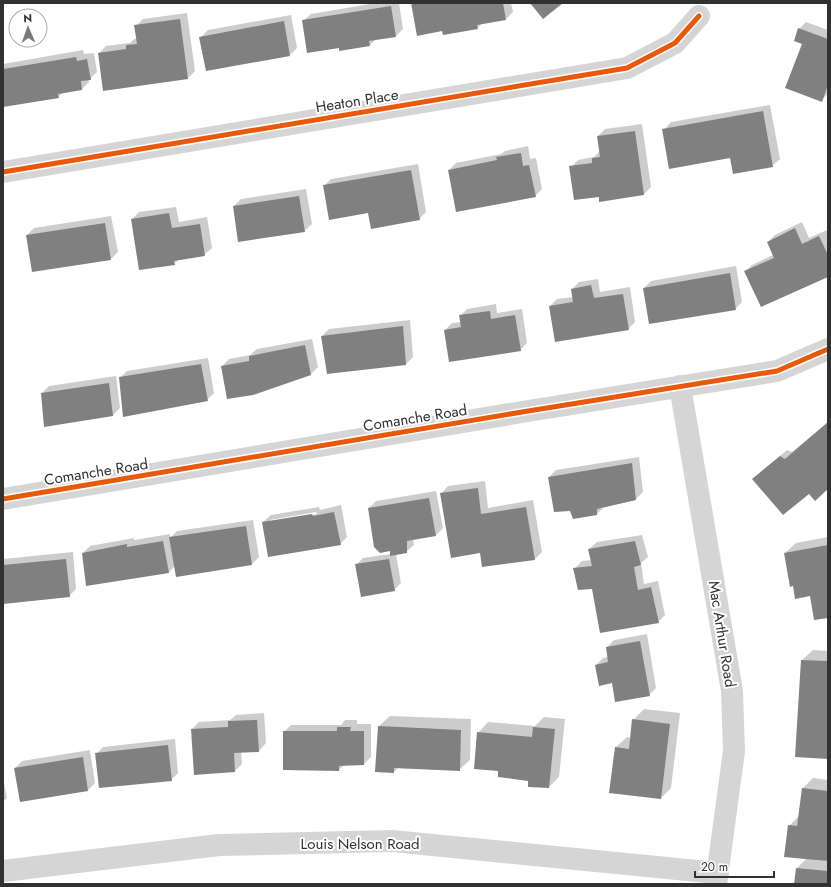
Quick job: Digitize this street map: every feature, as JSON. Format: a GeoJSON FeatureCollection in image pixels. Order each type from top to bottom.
{"type":"FeatureCollection","features":[{"type":"Feature","properties":{"kind":"street","name":"Heaton Place"},"geometry":{"type":"LineString","coordinates":[[3,172],[627,68],[675,43],[699,16]]}},
{"type":"Feature","properties":{"kind":"street","name":"Comanche Road"},"geometry":{"type":"LineString","coordinates":[[3,499],[777,371],[828,349]]}},
{"type":"Feature","properties":{"kind":"street","name":"Mac Arthur Road"},"geometry":{"type":"LineString","coordinates":[[680,386],[732,692],[734,751],[717,878]]}},
{"type":"Feature","properties":{"kind":"street","name":"Louis Nelson Road"},"geometry":{"type":"LineString","coordinates":[[3,871],[219,845],[392,841],[717,878]]}},
{"type":"Feature","properties":{"kind":"building"},"geometry":{"type":"Polygon","coordinates":[[[411,3],[503,3],[506,20],[477,25],[478,29],[443,35],[442,31],[417,36],[411,3]]]}},
{"type":"Feature","properties":{"kind":"building"},"geometry":{"type":"Polygon","coordinates":[[[530,3],[563,3],[543,19],[530,3]]]}},
{"type":"Feature","properties":{"kind":"building"},"geometry":{"type":"Polygon","coordinates":[[[391,6],[396,37],[369,41],[370,46],[339,51],[339,48],[307,53],[302,20],[391,6]]]}},
{"type":"Feature","properties":{"kind":"building"},"geometry":{"type":"Polygon","coordinates":[[[180,19],[188,79],[103,91],[98,53],[126,49],[126,45],[137,44],[134,25],[180,19]]]}},
{"type":"Feature","properties":{"kind":"building"},"geometry":{"type":"Polygon","coordinates":[[[284,21],[290,56],[206,71],[199,37],[284,21]]]}},
{"type":"Feature","properties":{"kind":"building"},"geometry":{"type":"Polygon","coordinates":[[[798,28],[828,39],[828,85],[822,102],[785,88],[802,44],[794,41],[798,28]]]}},
{"type":"Feature","properties":{"kind":"building"},"geometry":{"type":"Polygon","coordinates":[[[76,57],[77,61],[87,59],[91,80],[81,81],[82,90],[58,94],[59,98],[3,107],[3,69],[76,57]]]}},
{"type":"Feature","properties":{"kind":"building"},"geometry":{"type":"Polygon","coordinates":[[[763,111],[773,167],[733,174],[730,158],[669,169],[662,129],[763,111]]]}},
{"type":"Feature","properties":{"kind":"building"},"geometry":{"type":"Polygon","coordinates":[[[635,131],[644,195],[599,202],[599,197],[574,200],[569,166],[592,163],[592,158],[600,157],[597,136],[635,131]]]}},
{"type":"Feature","properties":{"kind":"building"},"geometry":{"type":"Polygon","coordinates":[[[521,153],[523,166],[529,165],[536,197],[456,212],[448,170],[497,160],[496,157],[521,153]]]}},
{"type":"Feature","properties":{"kind":"building"},"geometry":{"type":"Polygon","coordinates":[[[411,170],[420,220],[371,229],[368,213],[329,220],[323,185],[411,170]]]}},
{"type":"Feature","properties":{"kind":"building"},"geometry":{"type":"Polygon","coordinates":[[[299,196],[305,232],[238,242],[233,206],[299,196]]]}},
{"type":"Feature","properties":{"kind":"building"},"geometry":{"type":"Polygon","coordinates":[[[169,213],[172,228],[200,224],[205,256],[174,261],[175,265],[139,270],[131,219],[169,213]]]}},
{"type":"Feature","properties":{"kind":"building"},"geometry":{"type":"Polygon","coordinates":[[[105,223],[111,260],[32,272],[26,235],[105,223]]]}},
{"type":"Feature","properties":{"kind":"building"},"geometry":{"type":"Polygon","coordinates":[[[795,228],[802,244],[819,236],[828,255],[828,277],[761,307],[744,271],[774,258],[767,242],[795,228]]]}},
{"type":"Feature","properties":{"kind":"building"},"geometry":{"type":"Polygon","coordinates":[[[730,273],[736,310],[649,324],[643,288],[730,273]]]}},
{"type":"Feature","properties":{"kind":"building"},"geometry":{"type":"Polygon","coordinates":[[[591,285],[594,298],[623,294],[629,330],[555,342],[549,306],[573,302],[571,289],[591,285]]]}},
{"type":"Feature","properties":{"kind":"building"},"geometry":{"type":"Polygon","coordinates":[[[490,311],[491,319],[515,315],[521,351],[449,362],[444,330],[461,327],[459,315],[490,311]]]}},
{"type":"Feature","properties":{"kind":"building"},"geometry":{"type":"Polygon","coordinates":[[[403,326],[406,365],[327,374],[321,336],[403,326]]]}},
{"type":"Feature","properties":{"kind":"building"},"geometry":{"type":"Polygon","coordinates":[[[305,345],[311,375],[253,395],[227,399],[221,366],[249,361],[249,356],[305,345]]]}},
{"type":"Feature","properties":{"kind":"building"},"geometry":{"type":"Polygon","coordinates":[[[201,364],[208,401],[123,417],[119,377],[201,364]]]}},
{"type":"Feature","properties":{"kind":"building"},"geometry":{"type":"Polygon","coordinates":[[[109,383],[113,416],[44,427],[41,393],[109,383]]]}},
{"type":"Feature","properties":{"kind":"building"},"geometry":{"type":"Polygon","coordinates":[[[828,422],[828,489],[815,501],[809,494],[783,515],[752,479],[780,456],[785,459],[828,422]]]}},
{"type":"Feature","properties":{"kind":"building"},"geometry":{"type":"Polygon","coordinates":[[[632,463],[636,500],[597,509],[597,515],[573,519],[570,511],[554,512],[548,477],[632,463]]]}},
{"type":"Feature","properties":{"kind":"building"},"geometry":{"type":"Polygon","coordinates":[[[478,488],[481,514],[526,507],[535,560],[482,567],[480,553],[451,558],[440,493],[478,488]]]}},
{"type":"Feature","properties":{"kind":"building"},"geometry":{"type":"Polygon","coordinates":[[[429,498],[436,536],[407,541],[407,553],[390,556],[390,551],[380,553],[374,547],[368,508],[429,498]]]}},
{"type":"Feature","properties":{"kind":"building"},"geometry":{"type":"Polygon","coordinates":[[[334,512],[341,545],[268,557],[262,522],[334,512]]]}},
{"type":"Feature","properties":{"kind":"building"},"geometry":{"type":"Polygon","coordinates":[[[246,526],[252,565],[176,577],[169,537],[246,526]]]}},
{"type":"Feature","properties":{"kind":"building"},"geometry":{"type":"Polygon","coordinates":[[[163,541],[169,573],[86,586],[82,553],[127,544],[127,547],[163,541]]]}},
{"type":"Feature","properties":{"kind":"building"},"geometry":{"type":"Polygon","coordinates":[[[635,541],[641,565],[634,567],[638,590],[651,587],[659,623],[600,633],[592,589],[578,590],[573,568],[592,566],[588,549],[635,541]]]}},
{"type":"Feature","properties":{"kind":"building"},"geometry":{"type":"Polygon","coordinates":[[[828,545],[828,618],[814,620],[810,596],[795,599],[793,586],[790,587],[784,553],[828,545]]]}},
{"type":"Feature","properties":{"kind":"building"},"geometry":{"type":"Polygon","coordinates":[[[66,559],[70,597],[3,604],[3,565],[66,559]]]}},
{"type":"Feature","properties":{"kind":"building"},"geometry":{"type":"Polygon","coordinates":[[[389,559],[395,591],[361,597],[355,564],[389,559]]]}},
{"type":"Feature","properties":{"kind":"building"},"geometry":{"type":"Polygon","coordinates":[[[640,641],[650,696],[615,702],[612,683],[599,686],[595,665],[608,662],[606,647],[640,641]]]}},
{"type":"Feature","properties":{"kind":"building"},"geometry":{"type":"Polygon","coordinates":[[[801,660],[828,661],[828,759],[795,757],[801,660]]]}},
{"type":"Feature","properties":{"kind":"building"},"geometry":{"type":"Polygon","coordinates":[[[632,719],[670,724],[661,799],[609,793],[615,747],[629,749],[632,719]]]}},
{"type":"Feature","properties":{"kind":"building"},"geometry":{"type":"Polygon","coordinates":[[[257,720],[259,752],[234,753],[235,772],[194,775],[191,729],[228,727],[228,721],[257,720]]]}},
{"type":"Feature","properties":{"kind":"building"},"geometry":{"type":"Polygon","coordinates":[[[378,726],[461,730],[460,771],[394,768],[394,773],[375,772],[378,726]]]}},
{"type":"Feature","properties":{"kind":"building"},"geometry":{"type":"Polygon","coordinates":[[[337,727],[351,727],[350,731],[364,731],[364,765],[339,766],[339,771],[283,770],[283,731],[337,731],[337,727]]]}},
{"type":"Feature","properties":{"kind":"building"},"geometry":{"type":"Polygon","coordinates":[[[533,727],[555,729],[549,788],[528,787],[528,781],[498,777],[498,771],[474,769],[477,732],[532,737],[533,727]]]}},
{"type":"Feature","properties":{"kind":"building"},"geometry":{"type":"Polygon","coordinates":[[[168,745],[172,781],[99,788],[95,753],[168,745]]]}},
{"type":"Feature","properties":{"kind":"building"},"geometry":{"type":"Polygon","coordinates":[[[83,757],[88,791],[20,802],[14,768],[83,757]]]}},
{"type":"Feature","properties":{"kind":"building"},"geometry":{"type":"Polygon","coordinates":[[[802,788],[828,791],[828,861],[784,857],[788,825],[797,826],[802,788]]]}},
{"type":"Feature","properties":{"kind":"building"},"geometry":{"type":"Polygon","coordinates":[[[796,868],[828,871],[828,884],[794,884],[796,868]]]}},
{"type":"Feature","properties":{"kind":"cycle path"},"geometry":{"type":"LineString","coordinates":[[3,172],[627,68],[675,43],[699,16]]}},
{"type":"Feature","properties":{"kind":"cycle path"},"geometry":{"type":"LineString","coordinates":[[3,499],[777,371],[828,349]]}}]}
